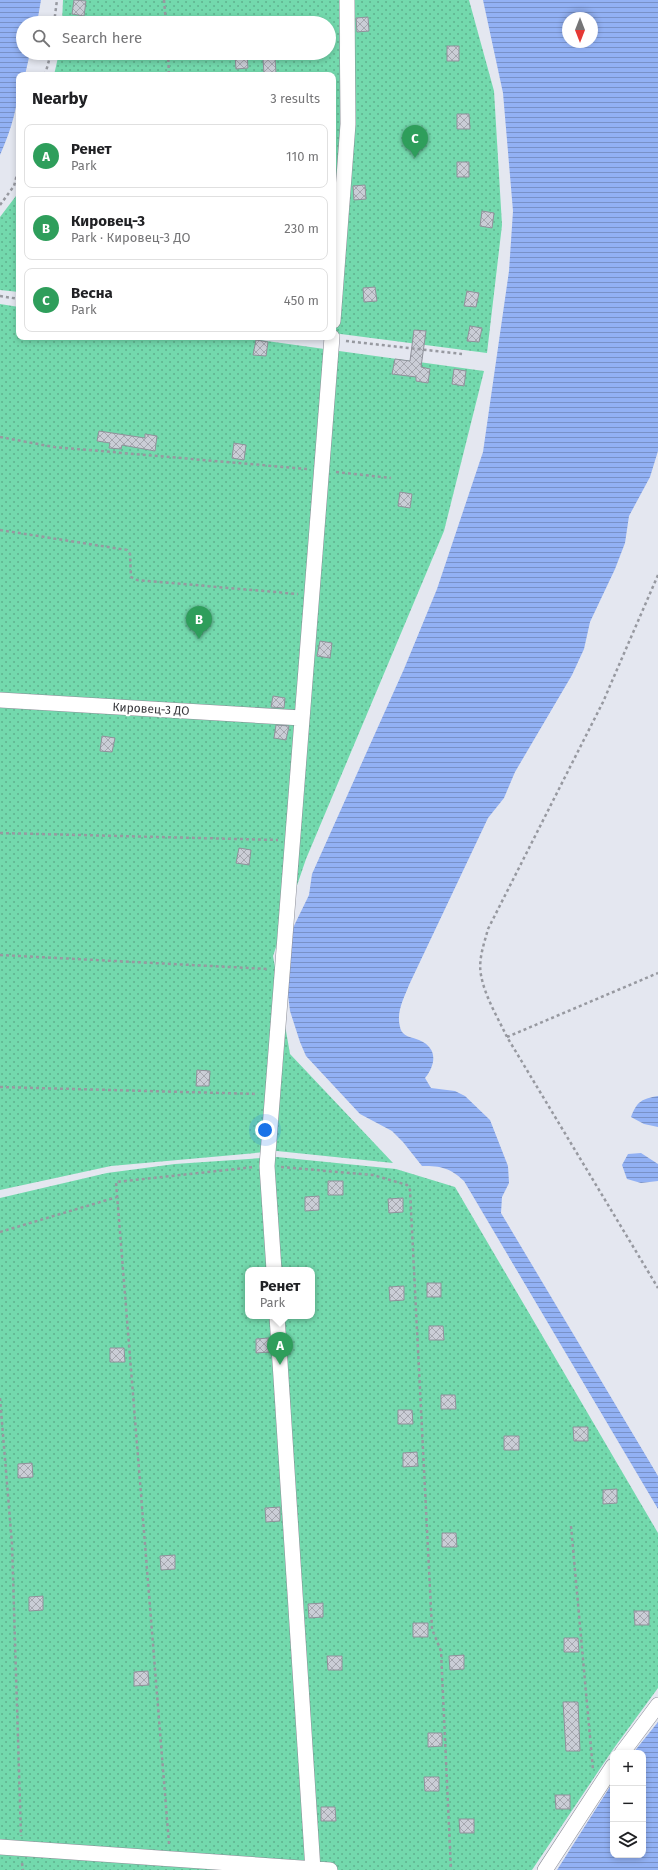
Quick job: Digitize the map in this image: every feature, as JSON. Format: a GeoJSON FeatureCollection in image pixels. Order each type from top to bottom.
{"type":"FeatureCollection","features":[{"type":"Feature","properties":{"kind":"street"},"geometry":{"type":"LineString","coordinates":[[336,282],[348,124],[347,0]]}},
{"type":"Feature","properties":{"kind":"street"},"geometry":{"type":"LineString","coordinates":[[274,1267],[267,1166],[332,340]]}},
{"type":"Feature","properties":{"kind":"street","name":"Кировец-3 ДО"},"geometry":{"type":"LineString","coordinates":[[0,700],[302,718]]}},
{"type":"Feature","properties":{"kind":"street"},"geometry":{"type":"LineString","coordinates":[[277,1319],[313,1869]]}},
{"type":"Feature","properties":{"kind":"street"},"geometry":{"type":"LineString","coordinates":[[624,1750],[658,1705]]}},
{"type":"Feature","properties":{"kind":"street"},"geometry":{"type":"LineString","coordinates":[[545,1870],[610,1770]]}},
{"type":"Feature","properties":{"kind":"street"},"geometry":{"type":"LineString","coordinates":[[0,1847],[330,1870]]}},
{"type":"Feature","properties":{"kind":"path"},"geometry":{"type":"LineString","coordinates":[[55,16],[57,0]]}},
{"type":"Feature","properties":{"kind":"path"},"geometry":{"type":"LineString","coordinates":[[164,0],[165,16]]}},
{"type":"Feature","properties":{"kind":"path"},"geometry":{"type":"LineString","coordinates":[[46,72],[49,60]]}},
{"type":"Feature","properties":{"kind":"path"},"geometry":{"type":"LineString","coordinates":[[168,60],[169,72]]}},
{"type":"Feature","properties":{"kind":"path"},"geometry":{"type":"LineString","coordinates":[[0,205],[14,186],[16,178]]}},
{"type":"Feature","properties":{"kind":"path"},"geometry":{"type":"LineString","coordinates":[[0,296],[16,299]]}},
{"type":"Feature","properties":{"kind":"path"},"geometry":{"type":"LineString","coordinates":[[336,338],[462,354]]}},
{"type":"Feature","properties":{"kind":"path"},"geometry":{"type":"LineString","coordinates":[[0,437],[54,447],[391,478]]}},
{"type":"Feature","properties":{"kind":"path"},"geometry":{"type":"LineString","coordinates":[[0,530],[127,550],[130,554],[130,577],[137,580],[312,595]]}},
{"type":"Feature","properties":{"kind":"path"},"geometry":{"type":"LineString","coordinates":[[658,575],[603,702],[488,929],[482,955],[480,974],[487,996],[507,1038],[658,1288]]}},
{"type":"Feature","properties":{"kind":"path"},"geometry":{"type":"LineString","coordinates":[[0,833],[292,841]]}},
{"type":"Feature","properties":{"kind":"path"},"geometry":{"type":"LineString","coordinates":[[0,955],[282,969]]}},
{"type":"Feature","properties":{"kind":"path"},"geometry":{"type":"LineString","coordinates":[[507,1038],[658,973]]}},
{"type":"Feature","properties":{"kind":"path"},"geometry":{"type":"LineString","coordinates":[[0,1087],[272,1095]]}},
{"type":"Feature","properties":{"kind":"path"},"geometry":{"type":"LineString","coordinates":[[170,1859],[116,1182],[267,1166],[373,1175],[407,1185],[410,1190],[432,1629],[441,1651],[451,1870]]}},
{"type":"Feature","properties":{"kind":"path"},"geometry":{"type":"LineString","coordinates":[[0,1232],[117,1198]]}},
{"type":"Feature","properties":{"kind":"path"},"geometry":{"type":"LineString","coordinates":[[0,1398],[12,1544],[21,1848],[23,1870]]}},
{"type":"Feature","properties":{"kind":"path"},"geometry":{"type":"LineString","coordinates":[[571,1526],[591,1765],[597,1790]]}},
{"type":"Feature","properties":{"kind":"green space"},"geometry":{"type":"Polygon","coordinates":[[[63,0],[469,0],[494,91],[502,225],[487,353],[336,333],[336,72],[55,72],[57,60],[336,60],[336,16],[62,16],[63,0]]]}},
{"type":"Feature","properties":{"kind":"green space"},"geometry":{"type":"Polygon","coordinates":[[[16,196],[16,292],[0,290],[0,217],[16,196]]]}},
{"type":"Feature","properties":{"kind":"green space"},"geometry":{"type":"Polygon","coordinates":[[[0,304],[16,307],[16,340],[260,340],[484,371],[444,531],[306,859],[273,956],[290,1054],[393,1163],[277,1151],[111,1166],[0,1190],[0,304]]]}},
{"type":"Feature","properties":{"kind":"green space"},"geometry":{"type":"Polygon","coordinates":[[[277,1157],[396,1169],[455,1187],[658,1533],[658,1688],[613,1750],[610,1750],[610,1754],[532,1870],[0,1870],[0,1198],[107,1173],[175,1164],[277,1157]]]}},
{"type":"Feature","properties":{"kind":"water"},"geometry":{"type":"Polygon","coordinates":[[[0,0],[41,0],[38,16],[16,16],[16,60],[28,60],[26,72],[16,72],[16,106],[8,135],[0,155],[0,0]]]}},
{"type":"Feature","properties":{"kind":"water"},"geometry":{"type":"Polygon","coordinates":[[[483,0],[658,0],[658,451],[650,477],[629,516],[625,543],[615,569],[590,622],[584,649],[572,675],[515,772],[504,798],[488,818],[409,985],[401,1005],[399,1021],[401,1030],[405,1035],[419,1040],[430,1047],[433,1062],[429,1073],[425,1078],[431,1088],[455,1091],[465,1096],[490,1120],[508,1166],[509,1183],[502,1197],[501,1213],[658,1476],[658,1509],[464,1181],[454,1173],[445,1169],[422,1166],[392,1131],[360,1114],[306,1056],[290,1011],[286,979],[290,934],[309,895],[312,874],[404,669],[437,589],[483,452],[509,271],[513,211],[503,93],[483,0]]]}},
{"type":"Feature","properties":{"kind":"water"},"geometry":{"type":"Polygon","coordinates":[[[658,1096],[658,1127],[644,1124],[631,1117],[638,1104],[648,1098],[658,1096]]]}},
{"type":"Feature","properties":{"kind":"water"},"geometry":{"type":"Polygon","coordinates":[[[641,1153],[658,1164],[658,1181],[641,1183],[627,1179],[622,1165],[628,1154],[641,1153]]]}},
{"type":"Feature","properties":{"kind":"water"},"geometry":{"type":"Polygon","coordinates":[[[658,1722],[658,1870],[557,1870],[610,1787],[610,1858],[646,1858],[646,1750],[635,1750],[658,1722]]]}},
{"type":"Feature","properties":{"kind":"building"},"geometry":{"type":"Polygon","coordinates":[[[74,0],[86,1],[84,16],[72,14],[74,0]]]}},
{"type":"Feature","properties":{"kind":"building"},"geometry":{"type":"Polygon","coordinates":[[[368,17],[369,31],[357,32],[356,18],[368,17]]]}},
{"type":"Feature","properties":{"kind":"building"},"geometry":{"type":"Polygon","coordinates":[[[447,46],[459,46],[459,61],[447,61],[447,46]]]}},
{"type":"Feature","properties":{"kind":"building"},"geometry":{"type":"Polygon","coordinates":[[[235,60],[247,60],[248,68],[236,69],[235,60]]]}},
{"type":"Feature","properties":{"kind":"building"},"geometry":{"type":"Polygon","coordinates":[[[263,60],[275,60],[276,72],[264,72],[263,60]]]}},
{"type":"Feature","properties":{"kind":"building"},"geometry":{"type":"Polygon","coordinates":[[[457,114],[469,114],[470,129],[457,129],[457,114]]]}},
{"type":"Feature","properties":{"kind":"building"},"geometry":{"type":"Polygon","coordinates":[[[457,162],[469,162],[469,177],[457,177],[457,162]]]}},
{"type":"Feature","properties":{"kind":"building"},"geometry":{"type":"Polygon","coordinates":[[[365,185],[366,199],[354,200],[353,186],[365,185]]]}},
{"type":"Feature","properties":{"kind":"building"},"geometry":{"type":"Polygon","coordinates":[[[482,211],[494,213],[492,228],[480,226],[482,211]]]}},
{"type":"Feature","properties":{"kind":"building"},"geometry":{"type":"Polygon","coordinates":[[[375,287],[377,301],[364,302],[363,288],[375,287]]]}},
{"type":"Feature","properties":{"kind":"building"},"geometry":{"type":"Polygon","coordinates":[[[467,291],[479,293],[476,307],[464,306],[467,291]]]}},
{"type":"Feature","properties":{"kind":"building"},"geometry":{"type":"Polygon","coordinates":[[[470,326],[482,328],[479,342],[467,341],[470,326]]]}},
{"type":"Feature","properties":{"kind":"building"},"geometry":{"type":"Polygon","coordinates":[[[414,330],[426,331],[421,367],[430,369],[428,383],[416,381],[416,377],[392,374],[395,359],[410,361],[414,330]]]}},
{"type":"Feature","properties":{"kind":"building"},"geometry":{"type":"Polygon","coordinates":[[[256,340],[268,342],[266,356],[253,355],[256,340]]]}},
{"type":"Feature","properties":{"kind":"building"},"geometry":{"type":"Polygon","coordinates":[[[454,369],[466,371],[464,386],[452,384],[454,369]]]}},
{"type":"Feature","properties":{"kind":"building"},"geometry":{"type":"Polygon","coordinates":[[[99,431],[145,438],[145,434],[157,436],[155,451],[122,445],[121,449],[109,448],[110,443],[97,441],[99,431]]]}},
{"type":"Feature","properties":{"kind":"building"},"geometry":{"type":"Polygon","coordinates":[[[234,443],[246,445],[244,460],[232,458],[234,443]]]}},
{"type":"Feature","properties":{"kind":"building"},"geometry":{"type":"Polygon","coordinates":[[[400,492],[412,494],[410,508],[398,506],[400,492]]]}},
{"type":"Feature","properties":{"kind":"building"},"geometry":{"type":"Polygon","coordinates":[[[320,641],[332,643],[330,658],[317,656],[320,641]]]}},
{"type":"Feature","properties":{"kind":"building"},"geometry":{"type":"Polygon","coordinates":[[[273,696],[285,698],[284,708],[271,707],[273,696]]]}},
{"type":"Feature","properties":{"kind":"building"},"geometry":{"type":"Polygon","coordinates":[[[276,725],[289,726],[286,740],[274,738],[276,725]]]}},
{"type":"Feature","properties":{"kind":"building"},"geometry":{"type":"Polygon","coordinates":[[[102,736],[115,738],[112,752],[100,751],[102,736]]]}},
{"type":"Feature","properties":{"kind":"building"},"geometry":{"type":"Polygon","coordinates":[[[239,848],[251,850],[249,865],[236,863],[239,848]]]}},
{"type":"Feature","properties":{"kind":"building"},"geometry":{"type":"Polygon","coordinates":[[[197,1070],[210,1071],[209,1086],[196,1086],[197,1070]]]}},
{"type":"Feature","properties":{"kind":"building"},"geometry":{"type":"Polygon","coordinates":[[[328,1181],[343,1181],[343,1195],[328,1195],[328,1181]]]}},
{"type":"Feature","properties":{"kind":"building"},"geometry":{"type":"Polygon","coordinates":[[[319,1196],[319,1210],[305,1211],[305,1197],[319,1196]]]}},
{"type":"Feature","properties":{"kind":"building"},"geometry":{"type":"Polygon","coordinates":[[[403,1198],[403,1212],[389,1213],[388,1199],[403,1198]]]}},
{"type":"Feature","properties":{"kind":"building"},"geometry":{"type":"Polygon","coordinates":[[[427,1283],[441,1283],[441,1297],[427,1297],[427,1283]]]}},
{"type":"Feature","properties":{"kind":"building"},"geometry":{"type":"Polygon","coordinates":[[[404,1286],[404,1300],[390,1301],[389,1287],[404,1286]]]}},
{"type":"Feature","properties":{"kind":"building"},"geometry":{"type":"Polygon","coordinates":[[[429,1326],[443,1326],[444,1340],[429,1340],[429,1326]]]}},
{"type":"Feature","properties":{"kind":"building"},"geometry":{"type":"Polygon","coordinates":[[[269,1338],[270,1352],[256,1353],[256,1339],[269,1338]]]}},
{"type":"Feature","properties":{"kind":"building"},"geometry":{"type":"Polygon","coordinates":[[[110,1348],[124,1348],[125,1362],[110,1362],[110,1348]]]}},
{"type":"Feature","properties":{"kind":"building"},"geometry":{"type":"Polygon","coordinates":[[[441,1395],[455,1395],[456,1409],[441,1409],[441,1395]]]}},
{"type":"Feature","properties":{"kind":"building"},"geometry":{"type":"Polygon","coordinates":[[[398,1410],[412,1410],[413,1424],[398,1424],[398,1410]]]}},
{"type":"Feature","properties":{"kind":"building"},"geometry":{"type":"Polygon","coordinates":[[[573,1427],[588,1427],[588,1441],[574,1441],[573,1427]]]}},
{"type":"Feature","properties":{"kind":"building"},"geometry":{"type":"Polygon","coordinates":[[[504,1436],[519,1436],[519,1450],[504,1450],[504,1436]]]}},
{"type":"Feature","properties":{"kind":"building"},"geometry":{"type":"Polygon","coordinates":[[[417,1452],[418,1466],[403,1467],[403,1453],[417,1452]]]}},
{"type":"Feature","properties":{"kind":"building"},"geometry":{"type":"Polygon","coordinates":[[[32,1463],[33,1477],[18,1478],[18,1464],[32,1463]]]}},
{"type":"Feature","properties":{"kind":"building"},"geometry":{"type":"Polygon","coordinates":[[[617,1489],[617,1503],[603,1504],[603,1490],[617,1489]]]}},
{"type":"Feature","properties":{"kind":"building"},"geometry":{"type":"Polygon","coordinates":[[[280,1507],[280,1521],[266,1522],[265,1508],[280,1507]]]}},
{"type":"Feature","properties":{"kind":"building"},"geometry":{"type":"Polygon","coordinates":[[[442,1533],[456,1533],[457,1547],[442,1547],[442,1533]]]}},
{"type":"Feature","properties":{"kind":"building"},"geometry":{"type":"Polygon","coordinates":[[[175,1555],[175,1569],[161,1570],[160,1556],[175,1555]]]}},
{"type":"Feature","properties":{"kind":"building"},"geometry":{"type":"Polygon","coordinates":[[[43,1596],[43,1610],[29,1611],[29,1597],[43,1596]]]}},
{"type":"Feature","properties":{"kind":"building"},"geometry":{"type":"Polygon","coordinates":[[[323,1603],[323,1617],[309,1618],[308,1604],[323,1603]]]}},
{"type":"Feature","properties":{"kind":"building"},"geometry":{"type":"Polygon","coordinates":[[[634,1611],[649,1611],[649,1625],[635,1625],[634,1611]]]}},
{"type":"Feature","properties":{"kind":"building"},"geometry":{"type":"Polygon","coordinates":[[[413,1623],[428,1623],[428,1637],[413,1637],[413,1623]]]}},
{"type":"Feature","properties":{"kind":"building"},"geometry":{"type":"Polygon","coordinates":[[[564,1638],[578,1638],[579,1652],[564,1652],[564,1638]]]}},
{"type":"Feature","properties":{"kind":"building"},"geometry":{"type":"Polygon","coordinates":[[[464,1655],[464,1669],[450,1670],[449,1656],[464,1655]]]}},
{"type":"Feature","properties":{"kind":"building"},"geometry":{"type":"Polygon","coordinates":[[[327,1656],[342,1656],[342,1670],[328,1670],[327,1656]]]}},
{"type":"Feature","properties":{"kind":"building"},"geometry":{"type":"Polygon","coordinates":[[[148,1671],[149,1685],[134,1686],[134,1672],[148,1671]]]}},
{"type":"Feature","properties":{"kind":"building"},"geometry":{"type":"Polygon","coordinates":[[[563,1702],[578,1702],[580,1751],[566,1751],[563,1702]]]}},
{"type":"Feature","properties":{"kind":"building"},"geometry":{"type":"Polygon","coordinates":[[[428,1733],[442,1733],[442,1746],[428,1747],[428,1733]]]}},
{"type":"Feature","properties":{"kind":"building"},"geometry":{"type":"Polygon","coordinates":[[[424,1777],[439,1777],[439,1791],[425,1791],[424,1777]]]}},
{"type":"Feature","properties":{"kind":"building"},"geometry":{"type":"Polygon","coordinates":[[[555,1795],[570,1795],[570,1809],[556,1809],[555,1795]]]}},
{"type":"Feature","properties":{"kind":"building"},"geometry":{"type":"Polygon","coordinates":[[[321,1807],[335,1807],[336,1821],[321,1821],[321,1807]]]}},
{"type":"Feature","properties":{"kind":"building"},"geometry":{"type":"Polygon","coordinates":[[[459,1819],[474,1819],[474,1833],[460,1833],[459,1819]]]}},
{"type":"Feature","properties":{"kind":"place","name":"Весна"},"geometry":{"type":"Point","coordinates":[415,158]}},
{"type":"Feature","properties":{"kind":"place","name":"Кировец-3"},"geometry":{"type":"Point","coordinates":[199,639]}},
{"type":"Feature","properties":{"kind":"place","name":"Ренет"},"geometry":{"type":"Point","coordinates":[280,1365]}}]}
